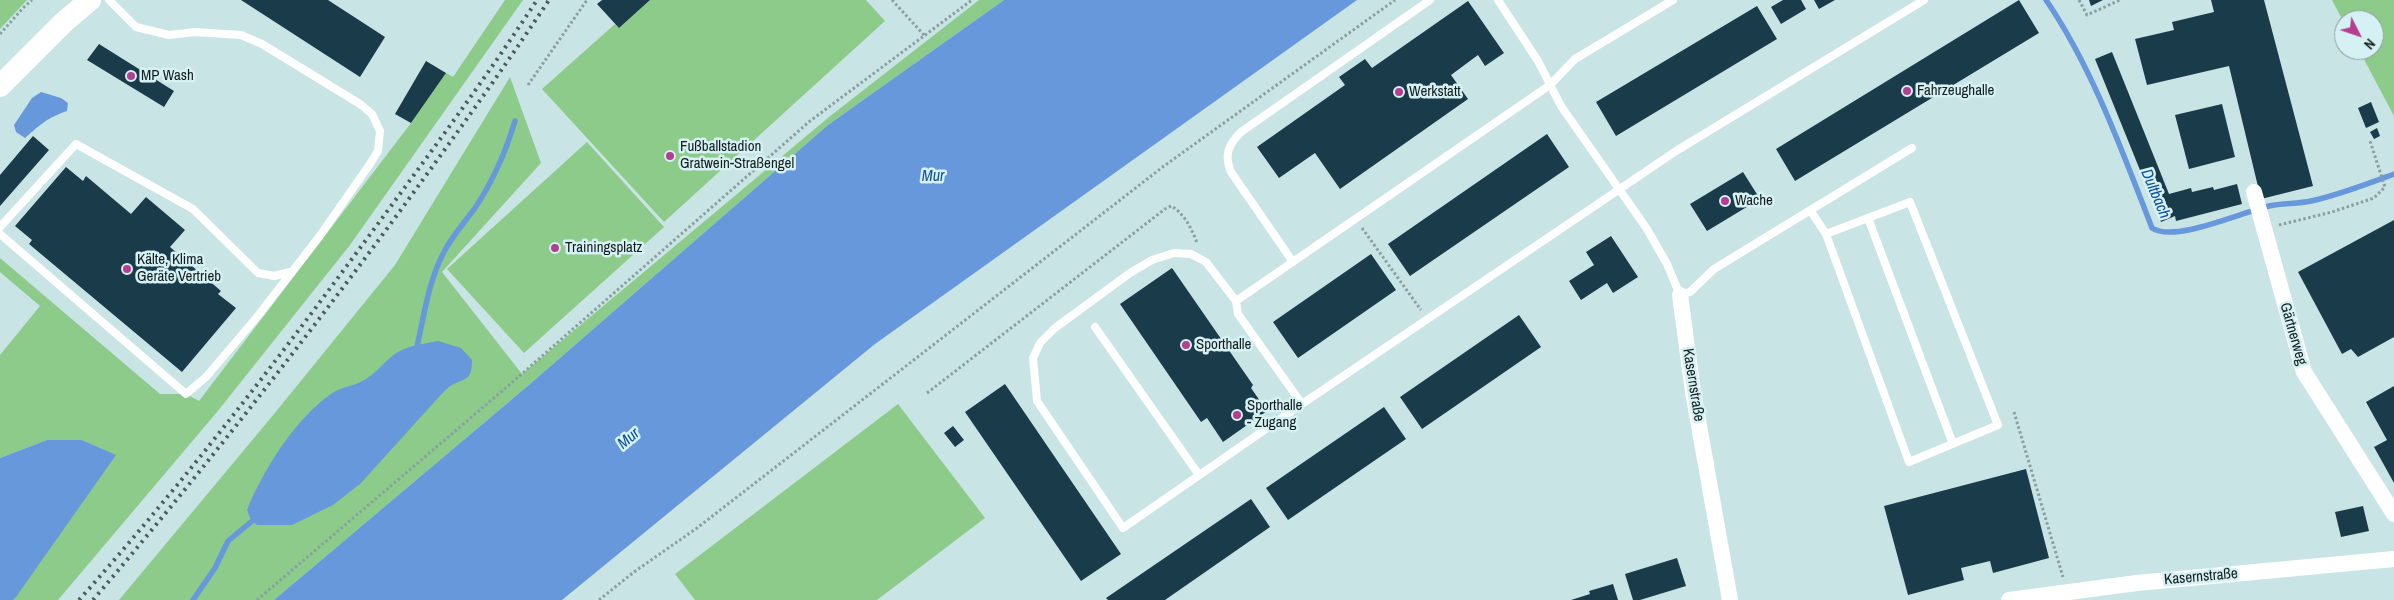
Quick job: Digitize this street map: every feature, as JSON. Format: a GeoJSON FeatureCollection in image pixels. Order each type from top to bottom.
{"type":"FeatureCollection","features":[{"type":"Feature","properties":{"kind":"main road"},"geometry":{"type":"LineString","coordinates":[[0,86],[63,23],[90,0]]}},
{"type":"Feature","properties":{"kind":"street","name":"Gärtnerweg"},"geometry":{"type":"LineString","coordinates":[[2256,202],[2304,372],[2394,514]]}},
{"type":"Feature","properties":{"kind":"street","name":"Kasernstraße"},"geometry":{"type":"LineString","coordinates":[[1680,295],[1693,392],[1734,598]]}},
{"type":"Feature","properties":{"kind":"street","name":"Kasernstraße"},"geometry":{"type":"LineString","coordinates":[[2009,600],[2067,592],[2394,560]]}},
{"type":"Feature","properties":{"kind":"lane"},"geometry":{"type":"LineString","coordinates":[[0,234],[186,394],[206,377],[257,317],[345,202],[378,152],[380,131],[372,114],[360,104],[262,44],[241,35],[196,32],[169,35],[136,27],[109,0]]}},
{"type":"Feature","properties":{"kind":"lane"},"geometry":{"type":"LineString","coordinates":[[1293,262],[1231,172],[1226,161],[1231,142],[1241,132],[1430,0]]}},
{"type":"Feature","properties":{"kind":"lane","name":"Kasernstraße"},"geometry":{"type":"LineString","coordinates":[[1498,0],[1561,106],[1647,229],[1667,264],[1680,295]]}},
{"type":"Feature","properties":{"kind":"lane"},"geometry":{"type":"LineString","coordinates":[[1236,301],[1550,85],[1575,59],[1673,0]]}},
{"type":"Feature","properties":{"kind":"lane"},"geometry":{"type":"LineString","coordinates":[[1302,404],[1238,314],[1236,301],[1206,262],[1191,254],[1174,253],[1152,260],[1130,273],[1055,328],[1040,343],[1033,358],[1037,401],[1123,528],[1302,404],[1676,151],[1924,0]]}},
{"type":"Feature","properties":{"kind":"lane"},"geometry":{"type":"LineString","coordinates":[[0,226],[76,144],[193,209],[258,273],[274,276],[290,272]]}},
{"type":"Feature","properties":{"kind":"lane"},"geometry":{"type":"LineString","coordinates":[[1680,295],[1690,292],[1714,269],[1912,148]]}},
{"type":"Feature","properties":{"kind":"lane"},"geometry":{"type":"LineString","coordinates":[[1810,210],[1826,234],[1909,462],[1998,426],[1910,202],[1826,234]]}},
{"type":"Feature","properties":{"kind":"lane"},"geometry":{"type":"LineString","coordinates":[[1868,218],[1953,444]]}},
{"type":"Feature","properties":{"kind":"lane"},"geometry":{"type":"LineString","coordinates":[[1095,327],[1199,475]]}},
{"type":"Feature","properties":{"kind":"path"},"geometry":{"type":"LineString","coordinates":[[0,34],[32,0]]}},
{"type":"Feature","properties":{"kind":"path"},"geometry":{"type":"LineString","coordinates":[[528,85],[587,0]]}},
{"type":"Feature","properties":{"kind":"path"},"geometry":{"type":"LineString","coordinates":[[892,0],[924,35]]}},
{"type":"Feature","properties":{"kind":"path"},"geometry":{"type":"LineString","coordinates":[[257,600],[508,386],[810,121],[972,0]]}},
{"type":"Feature","properties":{"kind":"path"},"geometry":{"type":"LineString","coordinates":[[599,600],[634,572],[697,528],[1164,166],[1395,0]]}},
{"type":"Feature","properties":{"kind":"path"},"geometry":{"type":"LineString","coordinates":[[2079,0],[2087,15],[2120,0]]}},
{"type":"Feature","properties":{"kind":"path"},"geometry":{"type":"LineString","coordinates":[[2264,229],[2332,212],[2374,198],[2385,187],[2370,141]]}},
{"type":"Feature","properties":{"kind":"path"},"geometry":{"type":"LineString","coordinates":[[927,393],[1165,208],[1170,206],[1182,214],[1198,245],[1198,258]]}},
{"type":"Feature","properties":{"kind":"path"},"geometry":{"type":"LineString","coordinates":[[1356,219],[1427,319]]}},
{"type":"Feature","properties":{"kind":"path"},"geometry":{"type":"LineString","coordinates":[[2014,412],[2067,592]]}},
{"type":"Feature","properties":{"kind":"green space"},"geometry":{"type":"Polygon","coordinates":[[[0,0],[27,0],[0,29],[0,0]]]}},
{"type":"Feature","properties":{"kind":"green space"},"geometry":{"type":"Polygon","coordinates":[[[505,0],[523,0],[350,245],[217,412],[58,600],[13,600],[115,455],[82,440],[47,440],[0,458],[0,355],[40,306],[0,272],[0,258],[160,394],[186,394],[199,401],[411,123],[446,73],[453,77],[505,0]]]}},
{"type":"Feature","properties":{"kind":"green space","name":"Fußballstadion Gratwein-Straßengel"},"geometry":{"type":"Polygon","coordinates":[[[650,0],[866,0],[885,21],[664,222],[542,89],[615,24],[619,28],[650,0]]]}},
{"type":"Feature","properties":{"kind":"green space"},"geometry":{"type":"Polygon","coordinates":[[[979,0],[1004,0],[828,125],[530,384],[274,600],[119,600],[395,265],[510,77],[541,163],[442,272],[522,374],[829,117],[979,0]]]}},
{"type":"Feature","properties":{"kind":"green space"},"geometry":{"type":"Polygon","coordinates":[[[2332,0],[2394,0],[2394,116],[2364,60],[2384,60],[2384,10],[2337,10],[2332,0]]]}},
{"type":"Feature","properties":{"kind":"green space","name":"Trainingsplatz"},"geometry":{"type":"Polygon","coordinates":[[[587,142],[664,227],[524,353],[447,269],[587,142]]]}},
{"type":"Feature","properties":{"kind":"green space"},"geometry":{"type":"Polygon","coordinates":[[[898,404],[985,518],[877,600],[695,600],[675,574],[898,404]]]}},
{"type":"Feature","properties":{"kind":"water","name":"Mur"},"geometry":{"type":"Polygon","coordinates":[[[1004,0],[1357,0],[875,344],[562,600],[274,600],[530,384],[828,125],[1004,0]]]}},
{"type":"Feature","properties":{"kind":"water"},"geometry":{"type":"Polygon","coordinates":[[[41,92],[61,98],[68,103],[67,111],[44,122],[25,138],[16,132],[14,125],[32,98],[41,92]]]}},
{"type":"Feature","properties":{"kind":"water"},"geometry":{"type":"Polygon","coordinates":[[[438,341],[461,348],[472,360],[471,373],[444,391],[361,483],[333,505],[292,525],[257,525],[251,520],[247,510],[271,462],[293,431],[318,404],[335,391],[366,379],[398,352],[412,346],[438,341]]]}},
{"type":"Feature","properties":{"kind":"water"},"geometry":{"type":"Polygon","coordinates":[[[47,440],[82,440],[116,455],[16,597],[13,600],[0,600],[0,458],[47,440]]]}},
{"type":"Feature","properties":{"kind":"building"},"geometry":{"type":"Polygon","coordinates":[[[241,0],[328,0],[385,37],[360,77],[241,0]]]}},
{"type":"Feature","properties":{"kind":"building"},"geometry":{"type":"Polygon","coordinates":[[[602,0],[650,0],[619,28],[597,4],[602,0]]]}},
{"type":"Feature","properties":{"kind":"building"},"geometry":{"type":"Polygon","coordinates":[[[1783,0],[1801,0],[1806,9],[1781,24],[1771,7],[1783,0]]]}},
{"type":"Feature","properties":{"kind":"building"},"geometry":{"type":"Polygon","coordinates":[[[1814,0],[1835,0],[1819,9],[1814,0]]]}},
{"type":"Feature","properties":{"kind":"building","name":"Fahrzeughalle"},"geometry":{"type":"Polygon","coordinates":[[[2019,0],[2039,33],[1795,181],[1776,149],[2019,0]]]}},
{"type":"Feature","properties":{"kind":"building"},"geometry":{"type":"Polygon","coordinates":[[[2089,0],[2103,0],[2091,6],[2089,0]]]}},
{"type":"Feature","properties":{"kind":"building"},"geometry":{"type":"Polygon","coordinates":[[[2211,0],[2264,0],[2313,186],[2261,199],[2229,66],[2147,85],[2135,39],[2174,30],[2172,22],[2214,12],[2211,0]]]}},
{"type":"Feature","properties":{"kind":"building","name":"Werkstatt"},"geometry":{"type":"Polygon","coordinates":[[[1468,1],[1504,53],[1485,66],[1478,55],[1451,75],[1468,99],[1340,189],[1315,153],[1279,178],[1257,147],[1345,85],[1339,77],[1365,59],[1372,68],[1468,1]]]}},
{"type":"Feature","properties":{"kind":"building"},"geometry":{"type":"Polygon","coordinates":[[[1757,6],[1777,39],[1616,136],[1596,102],[1757,6]]]}},
{"type":"Feature","properties":{"kind":"building","name":"MP Wash"},"geometry":{"type":"Polygon","coordinates":[[[99,44],[174,91],[164,107],[87,60],[99,44]]]}},
{"type":"Feature","properties":{"kind":"building"},"geometry":{"type":"Polygon","coordinates":[[[2112,52],[2169,194],[2191,188],[2192,192],[2213,187],[2214,190],[2237,184],[2242,204],[2176,221],[2175,216],[2161,222],[2095,59],[2112,52]]]}},
{"type":"Feature","properties":{"kind":"building"},"geometry":{"type":"Polygon","coordinates":[[[426,61],[446,73],[411,123],[395,114],[426,61]]]}},
{"type":"Feature","properties":{"kind":"building"},"geometry":{"type":"Polygon","coordinates":[[[2371,102],[2379,122],[2366,128],[2358,108],[2371,102]]]}},
{"type":"Feature","properties":{"kind":"building"},"geometry":{"type":"Polygon","coordinates":[[[2222,104],[2235,157],[2189,169],[2175,115],[2222,104]]]}},
{"type":"Feature","properties":{"kind":"building"},"geometry":{"type":"Polygon","coordinates":[[[2377,128],[2380,136],[2374,139],[2370,132],[2377,128]]]}},
{"type":"Feature","properties":{"kind":"building"},"geometry":{"type":"Polygon","coordinates":[[[1547,134],[1569,167],[1410,276],[1388,244],[1547,134]]]}},
{"type":"Feature","properties":{"kind":"building"},"geometry":{"type":"Polygon","coordinates":[[[33,136],[49,150],[0,206],[0,175],[33,136]]]}},
{"type":"Feature","properties":{"kind":"building","name":"Kälte, Klima Geräte Vertrieb"},"geometry":{"type":"Polygon","coordinates":[[[66,167],[83,181],[86,176],[131,214],[146,197],[185,230],[170,247],[221,291],[218,294],[236,308],[182,372],[29,244],[32,240],[15,226],[66,167]]]}},
{"type":"Feature","properties":{"kind":"building","name":"Wache"},"geometry":{"type":"Polygon","coordinates":[[[1743,172],[1760,199],[1707,231],[1690,204],[1743,172]]]}},
{"type":"Feature","properties":{"kind":"building"},"geometry":{"type":"Polygon","coordinates":[[[2394,220],[2394,337],[2358,357],[2351,349],[2342,354],[2298,272],[2394,220]]]}},
{"type":"Feature","properties":{"kind":"building"},"geometry":{"type":"Polygon","coordinates":[[[1611,236],[1638,277],[1613,293],[1607,283],[1581,300],[1569,281],[1594,265],[1586,252],[1611,236]]]}},
{"type":"Feature","properties":{"kind":"building"},"geometry":{"type":"Polygon","coordinates":[[[1371,254],[1396,290],[1298,358],[1273,322],[1371,254]]]}},
{"type":"Feature","properties":{"kind":"building","name":"Sporthalle"},"geometry":{"type":"Polygon","coordinates":[[[1172,268],[1253,385],[1251,388],[1267,411],[1223,442],[1207,418],[1201,422],[1120,304],[1172,268]]]}},
{"type":"Feature","properties":{"kind":"building"},"geometry":{"type":"Polygon","coordinates":[[[1519,315],[1541,347],[1422,429],[1400,397],[1519,315]]]}},
{"type":"Feature","properties":{"kind":"building"},"geometry":{"type":"Polygon","coordinates":[[[1005,384],[1121,554],[1081,581],[965,412],[1005,384]]]}},
{"type":"Feature","properties":{"kind":"building"},"geometry":{"type":"Polygon","coordinates":[[[2394,386],[2394,483],[2374,447],[2387,440],[2366,402],[2394,386]]]}},
{"type":"Feature","properties":{"kind":"building"},"geometry":{"type":"Polygon","coordinates":[[[1384,407],[1406,439],[1288,520],[1266,488],[1384,407]]]}},
{"type":"Feature","properties":{"kind":"building"},"geometry":{"type":"Polygon","coordinates":[[[953,426],[964,440],[955,447],[944,433],[953,426]]]}},
{"type":"Feature","properties":{"kind":"building"},"geometry":{"type":"Polygon","coordinates":[[[2026,469],[2049,558],[1993,573],[1990,561],[1961,568],[1964,580],[1908,595],[1884,506],[2026,469]]]}},
{"type":"Feature","properties":{"kind":"building"},"geometry":{"type":"Polygon","coordinates":[[[1251,499],[1270,527],[1165,600],[1108,600],[1106,598],[1251,499]]]}},
{"type":"Feature","properties":{"kind":"building"},"geometry":{"type":"Polygon","coordinates":[[[2363,506],[2369,531],[2341,537],[2335,512],[2363,506]]]}},
{"type":"Feature","properties":{"kind":"building"},"geometry":{"type":"Polygon","coordinates":[[[1677,558],[1686,586],[1640,600],[1633,600],[1625,574],[1677,558]]]}},
{"type":"Feature","properties":{"kind":"building"},"geometry":{"type":"Polygon","coordinates":[[[1613,584],[1618,600],[1571,600],[1590,594],[1589,591],[1613,584]]]}},
{"type":"Feature","properties":{"kind":"waterway","name":"Dultbach"},"geometry":{"type":"LineString","coordinates":[[2046,0],[2063,26],[2092,82],[2118,141],[2152,228],[2163,232],[2192,229],[2269,206],[2321,199],[2394,174]]}},
{"type":"Feature","properties":{"kind":"waterway"},"geometry":{"type":"LineString","coordinates":[[416,351],[427,300],[439,263],[451,240],[488,187],[503,155],[515,121]]}},
{"type":"Feature","properties":{"kind":"waterway"},"geometry":{"type":"LineString","coordinates":[[193,600],[215,568],[228,541],[257,517]]}},
{"type":"Feature","properties":{"kind":"railway"},"geometry":{"type":"LineString","coordinates":[[79,600],[190,470],[295,335],[452,124],[537,0]]}},
{"type":"Feature","properties":{"kind":"railway"},"geometry":{"type":"LineString","coordinates":[[93,600],[244,416],[317,321],[450,142],[549,0]]}},
{"type":"Feature","properties":{"kind":"place","name":"MP Wash"},"geometry":{"type":"Point","coordinates":[131,76]}},
{"type":"Feature","properties":{"kind":"place","name":"Fahrzeughalle"},"geometry":{"type":"Point","coordinates":[1907,91]}},
{"type":"Feature","properties":{"kind":"place","name":"Werkstatt"},"geometry":{"type":"Point","coordinates":[1399,92]}},
{"type":"Feature","properties":{"kind":"place","name":"Fußballstadion Gratwein-Straßengel"},"geometry":{"type":"Point","coordinates":[670,156]}},
{"type":"Feature","properties":{"kind":"place","name":"Wache"},"geometry":{"type":"Point","coordinates":[1725,201]}},
{"type":"Feature","properties":{"kind":"place","name":"Trainingsplatz"},"geometry":{"type":"Point","coordinates":[555,248]}},
{"type":"Feature","properties":{"kind":"place","name":"Kälte, Klima Geräte Vertrieb"},"geometry":{"type":"Point","coordinates":[127,269]}},
{"type":"Feature","properties":{"kind":"place","name":"Sporthalle"},"geometry":{"type":"Point","coordinates":[1186,345]}},
{"type":"Feature","properties":{"kind":"place","name":"Sporthalle - Zugang"},"geometry":{"type":"Point","coordinates":[1237,415]}}]}
